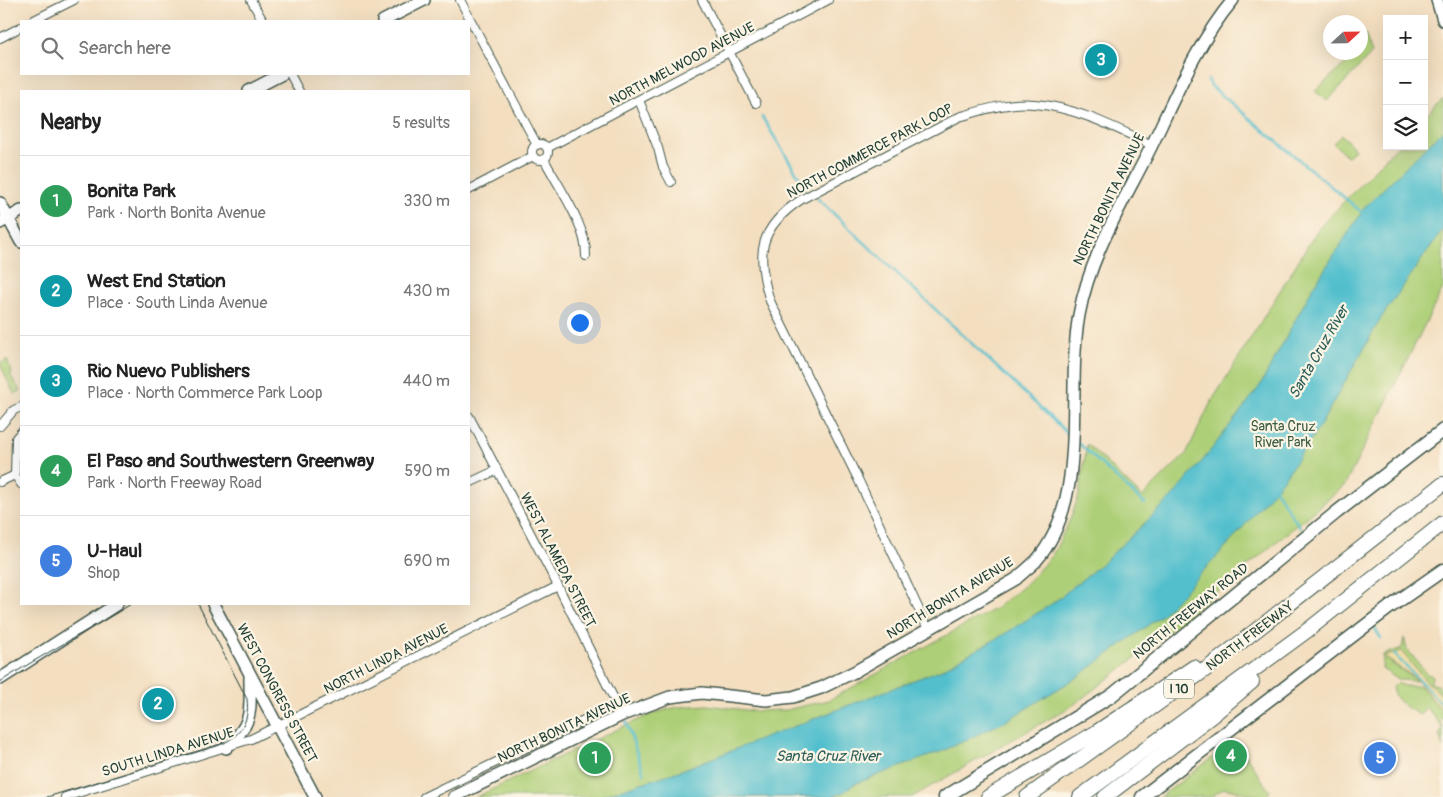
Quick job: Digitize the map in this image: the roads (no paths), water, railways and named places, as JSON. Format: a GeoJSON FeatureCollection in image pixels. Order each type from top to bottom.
{"type":"FeatureCollection","features":[{"type":"Feature","properties":{"kind":"highway","name":"NORTH FREEWAY"},"geometry":{"type":"LineString","coordinates":[[1027,797],[1209,667],[1327,577],[1443,484]]}},
{"type":"Feature","properties":{"kind":"highway","name":"I 10"},"geometry":{"type":"LineString","coordinates":[[1080,797],[1343,603],[1443,523]]}},
{"type":"Feature","properties":{"kind":"highway"},"geometry":{"type":"LineString","coordinates":[[988,797],[1094,733],[1327,577]]}},
{"type":"Feature","properties":{"kind":"highway"},"geometry":{"type":"LineString","coordinates":[[1105,797],[1213,715],[1343,603]]}},
{"type":"Feature","properties":{"kind":"main road","name":"NORTH FREEWAY ROAD"},"geometry":{"type":"LineString","coordinates":[[945,797],[1111,696],[1337,512],[1443,430]]}},
{"type":"Feature","properties":{"kind":"main road"},"geometry":{"type":"LineString","coordinates":[[1142,797],[1390,607],[1443,570]]}},
{"type":"Feature","properties":{"kind":"street"},"geometry":{"type":"LineString","coordinates":[[34,20],[74,0]]}},
{"type":"Feature","properties":{"kind":"street"},"geometry":{"type":"LineString","coordinates":[[252,0],[262,20]]}},
{"type":"Feature","properties":{"kind":"street"},"geometry":{"type":"LineString","coordinates":[[386,20],[424,0]]}},
{"type":"Feature","properties":{"kind":"street"},"geometry":{"type":"LineString","coordinates":[[460,0],[537,145]]}},
{"type":"Feature","properties":{"kind":"street"},"geometry":{"type":"LineString","coordinates":[[702,0],[756,103]]}},
{"type":"Feature","properties":{"kind":"street","name":"NORTH MELWOOD AVENUE"},"geometry":{"type":"LineString","coordinates":[[547,148],[828,0]]}},
{"type":"Feature","properties":{"kind":"street","name":"NORTH BONITA AVENUE"},"geometry":{"type":"LineString","coordinates":[[454,797],[622,715],[670,697],[702,693],[766,700],[793,696],[821,688],[854,672],[1016,579],[1036,561],[1050,539],[1066,500],[1072,463],[1074,379],[1079,316],[1089,276],[1105,237],[1198,49],[1233,0]]}},
{"type":"Feature","properties":{"kind":"street"},"geometry":{"type":"LineString","coordinates":[[1437,0],[1443,16]]}},
{"type":"Feature","properties":{"kind":"street"},"geometry":{"type":"LineString","coordinates":[[0,38],[20,28]]}},
{"type":"Feature","properties":{"kind":"street"},"geometry":{"type":"LineString","coordinates":[[251,90],[280,75]]}},
{"type":"Feature","properties":{"kind":"street"},"geometry":{"type":"LineString","coordinates":[[291,75],[298,90]]}},
{"type":"Feature","properties":{"kind":"street"},"geometry":{"type":"LineString","coordinates":[[639,100],[658,148],[663,167],[671,182]]}},
{"type":"Feature","properties":{"kind":"street","name":"NORTH COMMERCE PARK LOOP"},"geometry":{"type":"LineString","coordinates":[[928,629],[858,479],[770,301],[764,280],[761,257],[769,232],[782,212],[802,198],[959,117],[984,110],[1036,104],[1096,118],[1152,145]]}},
{"type":"Feature","properties":{"kind":"street"},"geometry":{"type":"LineString","coordinates":[[537,145],[543,145],[547,148],[547,156],[544,159]]}},
{"type":"Feature","properties":{"kind":"street"},"geometry":{"type":"LineString","coordinates":[[533,156],[533,150],[537,145]]}},
{"type":"Feature","properties":{"kind":"street"},"geometry":{"type":"LineString","coordinates":[[533,156],[537,159],[544,159]]}},
{"type":"Feature","properties":{"kind":"street"},"geometry":{"type":"LineString","coordinates":[[470,189],[533,156]]}},
{"type":"Feature","properties":{"kind":"street"},"geometry":{"type":"LineString","coordinates":[[544,159],[580,229],[585,242],[586,256]]}},
{"type":"Feature","properties":{"kind":"street"},"geometry":{"type":"LineString","coordinates":[[0,203],[4,220],[20,241]]}},
{"type":"Feature","properties":{"kind":"street"},"geometry":{"type":"LineString","coordinates":[[4,220],[20,212]]}},
{"type":"Feature","properties":{"kind":"street"},"geometry":{"type":"LineString","coordinates":[[0,426],[14,410],[20,407]]}},
{"type":"Feature","properties":{"kind":"street","name":"WEST ALAMEDA STREET"},"geometry":{"type":"LineString","coordinates":[[470,418],[558,586],[622,715]]}},
{"type":"Feature","properties":{"kind":"street"},"geometry":{"type":"LineString","coordinates":[[20,433],[16,438],[15,475],[20,482]]}},
{"type":"Feature","properties":{"kind":"street"},"geometry":{"type":"LineString","coordinates":[[470,483],[497,470]]}},
{"type":"Feature","properties":{"kind":"street"},"geometry":{"type":"LineString","coordinates":[[0,482],[15,475]]}},
{"type":"Feature","properties":{"kind":"street","name":"NORTH LINDA AVENUE"},"geometry":{"type":"LineString","coordinates":[[278,727],[558,586]]}},
{"type":"Feature","properties":{"kind":"street","name":"WEST CONGRESS STREET"},"geometry":{"type":"LineString","coordinates":[[213,605],[314,797]]}},
{"type":"Feature","properties":{"kind":"street"},"geometry":{"type":"LineString","coordinates":[[0,679],[101,608]]}},
{"type":"Feature","properties":{"kind":"street"},"geometry":{"type":"LineString","coordinates":[[226,748],[247,726],[250,708],[250,675]]}},
{"type":"Feature","properties":{"kind":"street","name":"NORTH BONITA AVENUE"},"geometry":{"type":"LineString","coordinates":[[424,797],[617,704]]}},
{"type":"Feature","properties":{"kind":"street","name":"SOUTH LINDA AVENUE"},"geometry":{"type":"LineString","coordinates":[[65,797],[226,748],[278,727]]}},
{"type":"Feature","properties":{"kind":"water","name":"Santa Cruz River"},"geometry":{"type":"Polygon","coordinates":[[[1443,130],[1443,229],[1381,318],[1320,426],[1285,477],[1233,539],[1162,615],[1079,676],[1006,721],[945,750],[854,784],[844,792],[831,797],[598,797],[679,771],[940,670],[1003,635],[1053,603],[1105,561],[1172,497],[1204,459],[1260,386],[1312,289],[1365,207],[1423,150],[1428,150],[1428,145],[1443,130]]]}},
{"type":"Feature","properties":{"kind":"waterway"},"geometry":{"type":"LineString","coordinates":[[1208,80],[1212,87],[1364,214]]}},
{"type":"Feature","properties":{"kind":"waterway"},"geometry":{"type":"LineString","coordinates":[[762,117],[806,188]]}},
{"type":"Feature","properties":{"kind":"waterway"},"geometry":{"type":"LineString","coordinates":[[818,199],[1068,434]]}},
{"type":"Feature","properties":{"kind":"waterway"},"geometry":{"type":"LineString","coordinates":[[1076,441],[1145,504]]}},
{"type":"Feature","properties":{"kind":"waterway"},"geometry":{"type":"LineString","coordinates":[[1273,486],[1301,529]]}},
{"type":"Feature","properties":{"kind":"waterway"},"geometry":{"type":"LineString","coordinates":[[1375,629],[1381,638]]}},
{"type":"Feature","properties":{"kind":"waterway"},"geometry":{"type":"LineString","coordinates":[[1394,654],[1443,705]]}},
{"type":"Feature","properties":{"kind":"waterway"},"geometry":{"type":"LineString","coordinates":[[626,721],[644,774]]}},
{"type":"Feature","properties":{"kind":"tram line"},"geometry":{"type":"LineString","coordinates":[[0,682],[129,605]]}},
{"type":"Feature","properties":{"kind":"tram line"},"geometry":{"type":"LineString","coordinates":[[47,797],[217,746],[225,743],[237,734],[245,722],[247,699],[199,605]]}},
{"type":"Feature","properties":{"kind":"place","name":"Rio Nuevo Publishers"},"geometry":{"type":"Point","coordinates":[1101,60]}},
{"type":"Feature","properties":{"kind":"place","name":"West End Station"},"geometry":{"type":"Point","coordinates":[158,704]}},
{"type":"Feature","properties":{"kind":"place","name":"El Paso and Southwestern Greenway"},"geometry":{"type":"Point","coordinates":[1231,756]}},
{"type":"Feature","properties":{"kind":"place","name":"Bonita Park"},"geometry":{"type":"Point","coordinates":[595,758]}},
{"type":"Feature","properties":{"kind":"place","name":"U-Haul"},"geometry":{"type":"Point","coordinates":[1380,758]}},
{"type":"Feature","properties":{"kind":"park label","name":"Santa Cruz River Park"},"geometry":{"type":"Point","coordinates":[1283,434]}}]}
